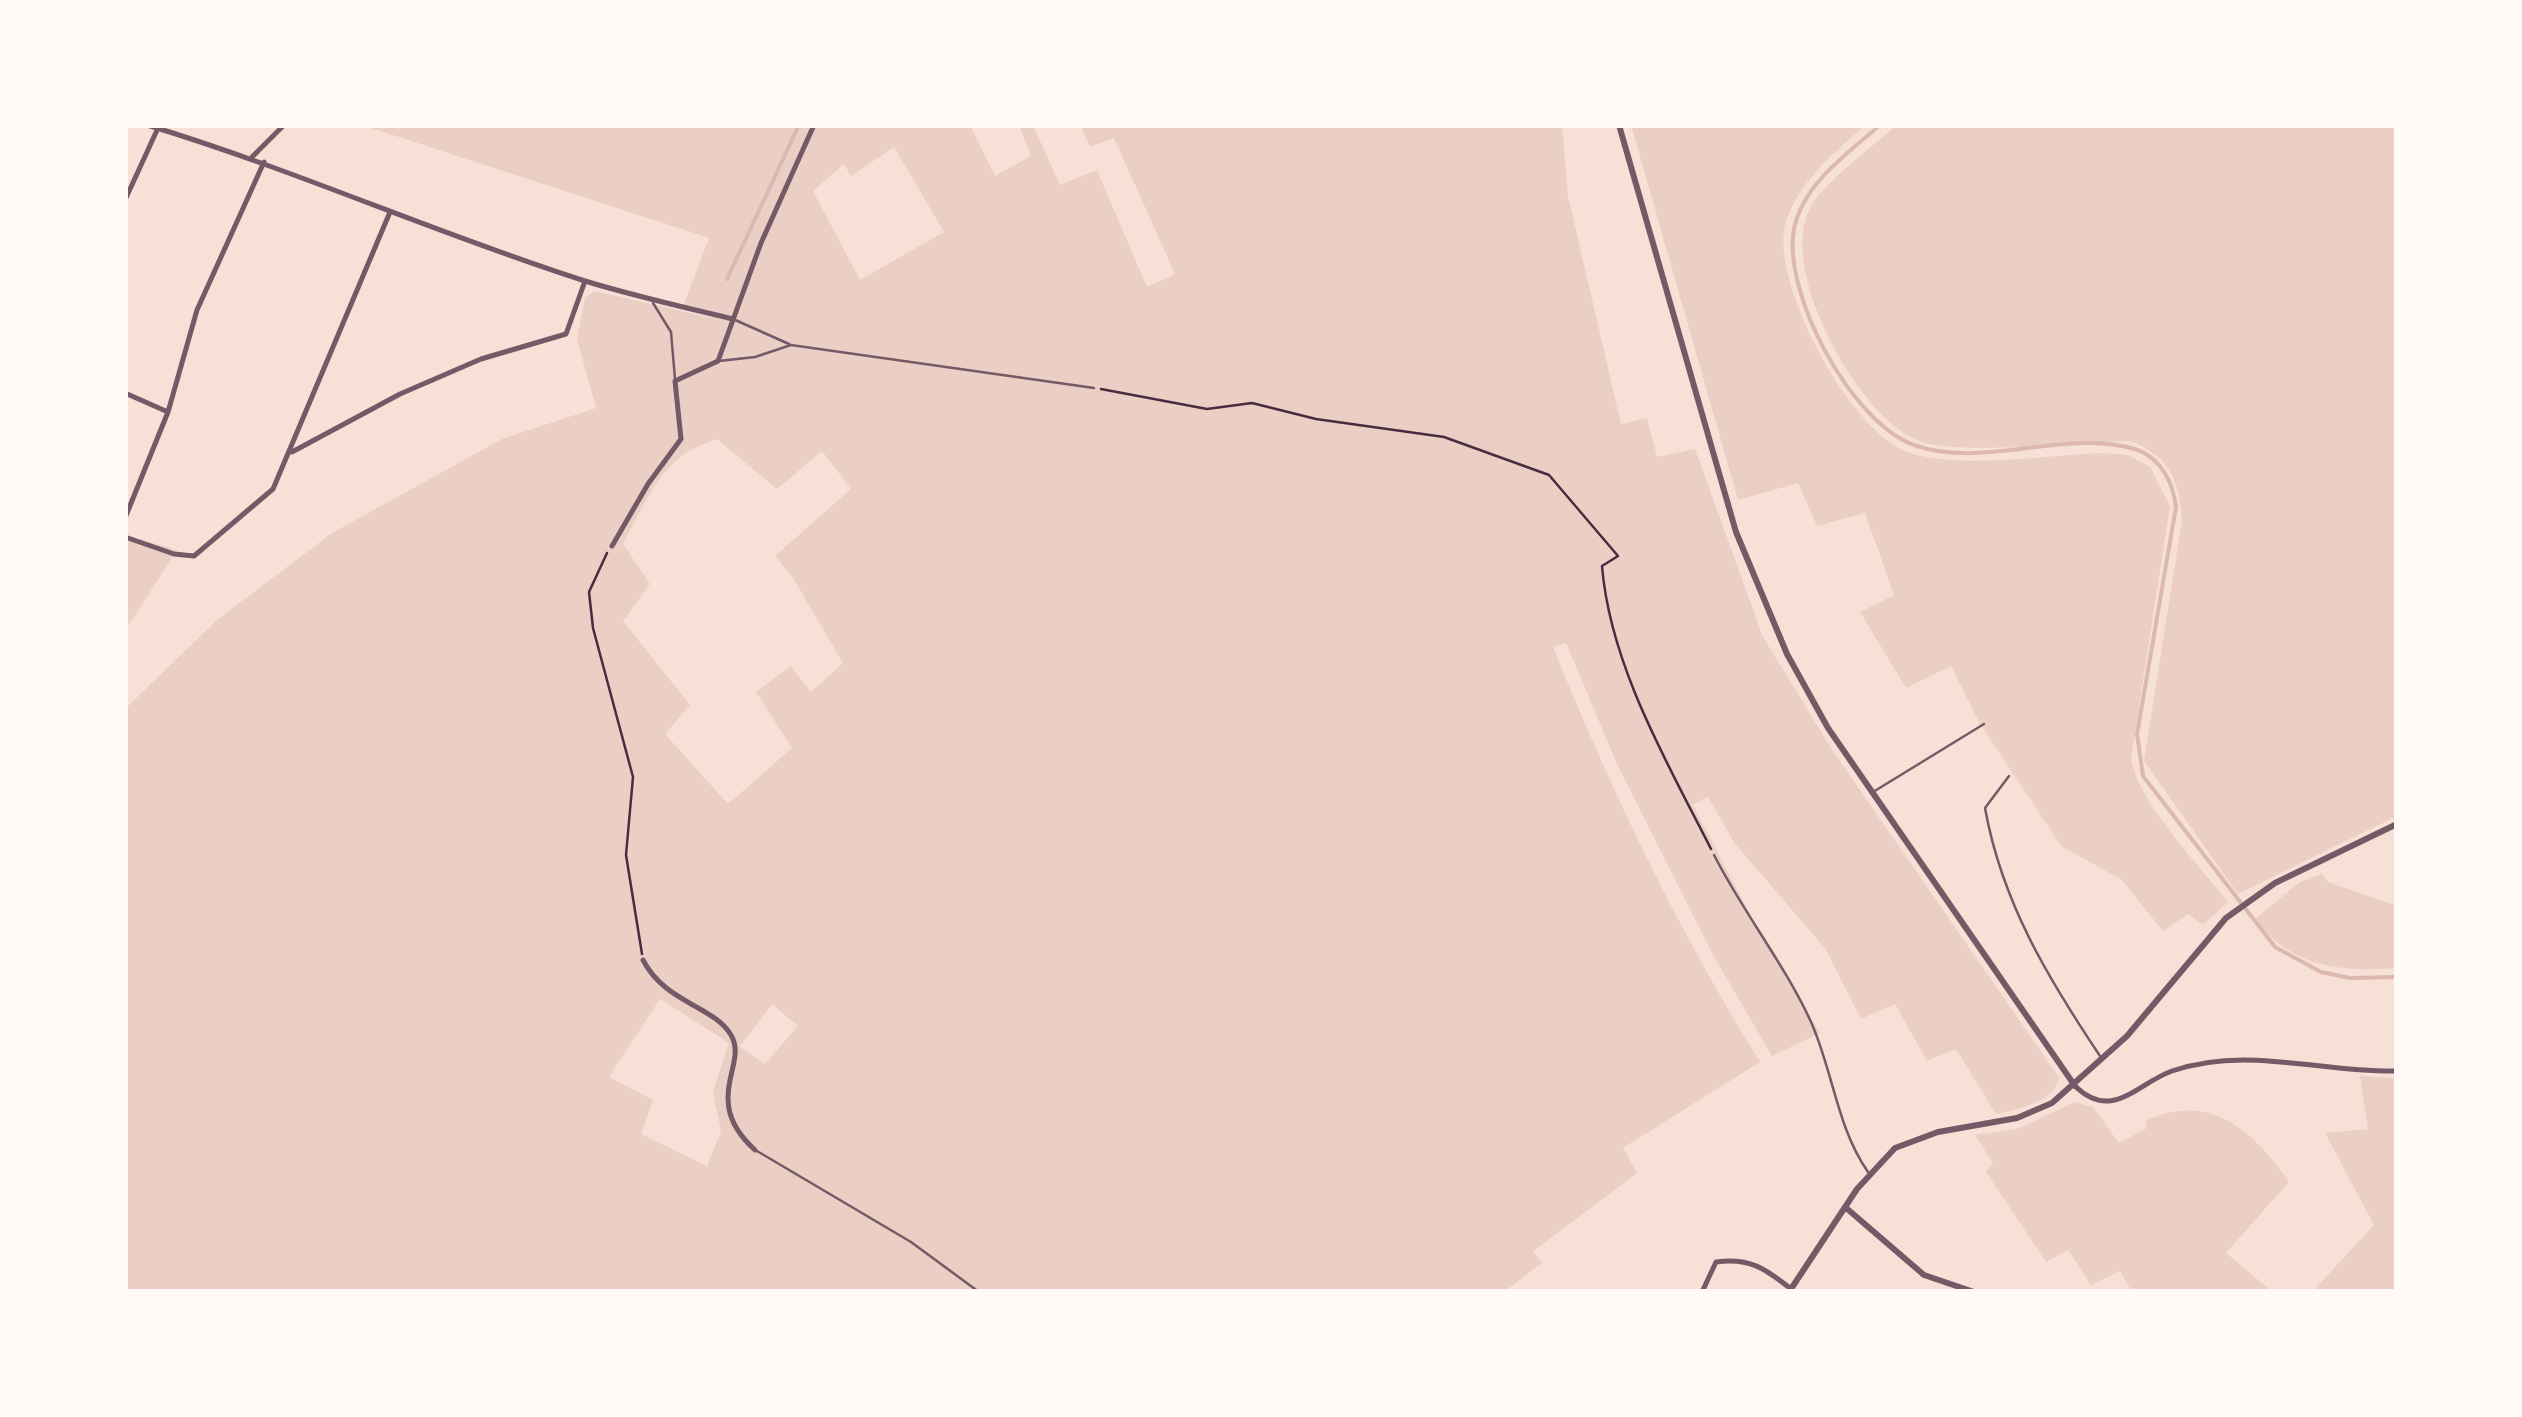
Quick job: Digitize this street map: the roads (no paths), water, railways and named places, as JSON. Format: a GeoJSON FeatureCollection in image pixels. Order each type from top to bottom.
{"type":"FeatureCollection","features":[{"type":"Feature","properties":{"kind":"street"},"geometry":{"type":"LineString","coordinates":[[148,125],[252,157],[390,212],[586,281],[732,320]]}},
{"type":"Feature","properties":{"kind":"street"},"geometry":{"type":"LineString","coordinates":[[252,157],[284,125]]}},
{"type":"Feature","properties":{"kind":"street"},"geometry":{"type":"LineString","coordinates":[[612,546],[648,484],[681,439],[675,381],[718,362],[814,125]]}},
{"type":"Feature","properties":{"kind":"street"},"geometry":{"type":"LineString","coordinates":[[1619,125],[1722,488],[1752,574],[1799,680],[1872,793],[2075,1086],[2087,1097],[2108,1101],[2133,1094],[2170,1072],[2254,1059],[2397,1071]]}},
{"type":"Feature","properties":{"kind":"street"},"geometry":{"type":"LineString","coordinates":[[125,200],[158,126]]}},
{"type":"Feature","properties":{"kind":"street"},"geometry":{"type":"LineString","coordinates":[[125,518],[168,412],[197,310],[264,162]]}},
{"type":"Feature","properties":{"kind":"street"},"geometry":{"type":"LineString","coordinates":[[125,537],[174,554],[194,556],[273,489],[390,212]]}},
{"type":"Feature","properties":{"kind":"street"},"geometry":{"type":"LineString","coordinates":[[291,452],[416,386],[481,359],[566,334],[586,281]]}},
{"type":"Feature","properties":{"kind":"street"},"geometry":{"type":"LineString","coordinates":[[125,393],[168,412]]}},
{"type":"Feature","properties":{"kind":"street"},"geometry":{"type":"LineString","coordinates":[[1702,1292],[1708,1271],[1716,1262],[1732,1259],[1760,1264],[1790,1290],[1869,1173],[1903,1144],[2027,1114],[2075,1086],[2148,1014],[2226,918],[2251,899],[2397,824]]}},
{"type":"Feature","properties":{"kind":"street"},"geometry":{"type":"LineString","coordinates":[[643,960],[664,990],[729,1032],[734,1047],[728,1108],[737,1130],[755,1150]]}},
{"type":"Feature","properties":{"kind":"street"},"geometry":{"type":"LineString","coordinates":[[1846,1207],[1924,1275],[1974,1292]]}},
{"type":"Feature","properties":{"kind":"lane"},"geometry":{"type":"LineString","coordinates":[[650,299],[671,332],[675,381]]}},
{"type":"Feature","properties":{"kind":"lane"},"geometry":{"type":"LineString","coordinates":[[732,320],[790,344],[1094,388]]}},
{"type":"Feature","properties":{"kind":"lane"},"geometry":{"type":"LineString","coordinates":[[718,362],[755,357],[790,344]]}},
{"type":"Feature","properties":{"kind":"lane"},"geometry":{"type":"LineString","coordinates":[[1872,793],[1984,724]]}},
{"type":"Feature","properties":{"kind":"lane"},"geometry":{"type":"LineString","coordinates":[[2009,776],[1985,808],[2012,908],[2061,998],[2103,1060]]}},
{"type":"Feature","properties":{"kind":"lane"},"geometry":{"type":"LineString","coordinates":[[1714,855],[1804,1006],[1828,1067],[1850,1142],[1869,1173]]}},
{"type":"Feature","properties":{"kind":"lane"},"geometry":{"type":"LineString","coordinates":[[755,1150],[911,1242],[980,1292]]}},
{"type":"Feature","properties":{"kind":"waterway"},"geometry":{"type":"LineString","coordinates":[[727,279],[799,125]]}},
{"type":"Feature","properties":{"kind":"waterway"},"geometry":{"type":"LineString","coordinates":[[1880,125],[1816,184],[1794,229],[1793,256],[1799,287],[1826,353],[1867,411],[1914,445],[1968,453],[2108,444],[2135,449],[2159,465],[2169,480],[2176,507],[2137,734],[2143,776],[2275,947],[2321,972],[2350,978],[2397,977]]}}]}
